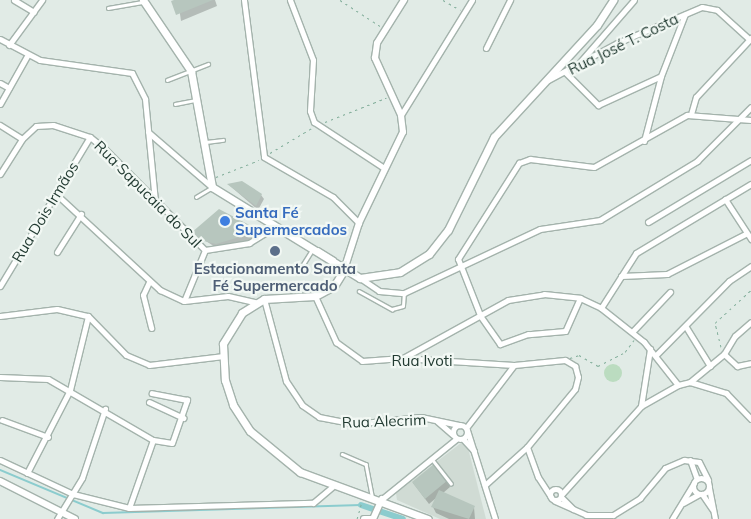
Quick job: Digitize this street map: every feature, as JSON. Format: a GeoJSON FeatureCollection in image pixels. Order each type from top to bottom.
{"type":"FeatureCollection","features":[{"type":"Feature","properties":{"kind":"main road"},"geometry":{"type":"LineString","coordinates":[[146,1],[191,70],[199,100],[212,187],[335,265],[360,278],[400,272],[429,254],[461,207],[487,147],[597,25],[614,0]]}},
{"type":"Feature","properties":{"kind":"main road"},"geometry":{"type":"LineString","coordinates":[[344,270],[334,286],[316,296],[264,299],[255,302],[228,332],[223,356],[233,405],[250,431],[294,468],[332,487],[372,498],[428,519]]}},
{"type":"Feature","properties":{"kind":"street"},"geometry":{"type":"LineString","coordinates":[[14,0],[34,12]]}},
{"type":"Feature","properties":{"kind":"street"},"geometry":{"type":"LineString","coordinates":[[9,45],[42,0]]}},
{"type":"Feature","properties":{"kind":"street"},"geometry":{"type":"LineString","coordinates":[[244,0],[264,157],[333,197],[359,223]]}},
{"type":"Feature","properties":{"kind":"street"},"geometry":{"type":"LineString","coordinates":[[290,0],[311,52],[310,111],[317,125],[384,168]]}},
{"type":"Feature","properties":{"kind":"street"},"geometry":{"type":"LineString","coordinates":[[344,270],[359,223],[403,132],[401,115],[375,58],[384,30],[404,0]]}},
{"type":"Feature","properties":{"kind":"street"},"geometry":{"type":"LineString","coordinates":[[401,115],[472,0]]}},
{"type":"Feature","properties":{"kind":"street"},"geometry":{"type":"LineString","coordinates":[[486,48],[510,0]]}},
{"type":"Feature","properties":{"kind":"street"},"geometry":{"type":"LineString","coordinates":[[578,64],[634,0]]}},
{"type":"Feature","properties":{"kind":"street","name":"Rua José T. Costa"},"geometry":{"type":"LineString","coordinates":[[545,81],[685,14],[711,7],[750,38]]}},
{"type":"Feature","properties":{"kind":"street"},"geometry":{"type":"LineString","coordinates":[[644,141],[661,76],[685,14]]}},
{"type":"Feature","properties":{"kind":"street"},"geometry":{"type":"LineString","coordinates":[[691,114],[696,97],[750,38]]}},
{"type":"Feature","properties":{"kind":"street"},"geometry":{"type":"LineString","coordinates":[[0,39],[26,56],[126,68],[141,84],[155,202]]}},
{"type":"Feature","properties":{"kind":"street"},"geometry":{"type":"LineString","coordinates":[[0,104],[26,56]]}},
{"type":"Feature","properties":{"kind":"street"},"geometry":{"type":"LineString","coordinates":[[565,72],[598,105],[661,76]]}},
{"type":"Feature","properties":{"kind":"street"},"geometry":{"type":"LineString","coordinates":[[0,83],[9,88]]}},
{"type":"Feature","properties":{"kind":"street"},"geometry":{"type":"LineString","coordinates":[[360,278],[379,291],[404,293],[550,226],[600,220],[697,161],[751,107]]}},
{"type":"Feature","properties":{"kind":"street"},"geometry":{"type":"LineString","coordinates":[[580,298],[565,331],[528,334],[500,344],[480,315],[460,266],[460,252],[519,163],[530,159],[594,167],[691,114],[751,120]]}},
{"type":"Feature","properties":{"kind":"street","name":"Rua Sapucaia do Sul"},"geometry":{"type":"LineString","coordinates":[[22,139],[45,124],[90,137],[205,250],[249,243],[275,228]]}},
{"type":"Feature","properties":{"kind":"street"},"geometry":{"type":"LineString","coordinates":[[0,125],[22,139],[0,174]]}},
{"type":"Feature","properties":{"kind":"street"},"geometry":{"type":"LineString","coordinates":[[148,132],[212,187]]}},
{"type":"Feature","properties":{"kind":"street","name":"Rua Dois Irmãos"},"geometry":{"type":"LineString","coordinates":[[0,286],[90,137]]}},
{"type":"Feature","properties":{"kind":"street"},"geometry":{"type":"LineString","coordinates":[[648,222],[751,160]]}},
{"type":"Feature","properties":{"kind":"street"},"geometry":{"type":"LineString","coordinates":[[601,308],[636,253],[751,184]]}},
{"type":"Feature","properties":{"kind":"street"},"geometry":{"type":"LineString","coordinates":[[56,194],[81,214],[149,282],[184,301],[228,296],[255,302]]}},
{"type":"Feature","properties":{"kind":"street"},"geometry":{"type":"LineString","coordinates":[[725,199],[745,234],[751,240]]}},
{"type":"Feature","properties":{"kind":"street"},"geometry":{"type":"LineString","coordinates":[[56,252],[81,214]]}},
{"type":"Feature","properties":{"kind":"street"},"geometry":{"type":"LineString","coordinates":[[620,276],[667,274],[745,234]]}},
{"type":"Feature","properties":{"kind":"street"},"geometry":{"type":"LineString","coordinates":[[184,301],[205,250]]}},
{"type":"Feature","properties":{"kind":"street"},"geometry":{"type":"LineString","coordinates":[[656,355],[686,327],[729,281],[751,266]]}},
{"type":"Feature","properties":{"kind":"street"},"geometry":{"type":"LineString","coordinates":[[149,282],[143,295],[151,328]]}},
{"type":"Feature","properties":{"kind":"street"},"geometry":{"type":"LineString","coordinates":[[635,333],[670,292]]}},
{"type":"Feature","properties":{"kind":"street","name":"Rua Ivoti"},"geometry":{"type":"LineString","coordinates":[[316,296],[345,353],[362,361],[402,358],[514,365],[565,360]]}},
{"type":"Feature","properties":{"kind":"street"},"geometry":{"type":"LineString","coordinates":[[402,358],[480,315],[521,296],[580,298],[601,308],[635,333],[656,355],[678,385]]}},
{"type":"Feature","properties":{"kind":"street","name":"Rua Alecrim"},"geometry":{"type":"LineString","coordinates":[[264,299],[286,380],[302,405],[319,417],[354,424],[408,417],[434,419],[464,428]]}},
{"type":"Feature","properties":{"kind":"street"},"geometry":{"type":"LineString","coordinates":[[0,316],[57,310],[88,316],[138,363],[223,356]]}},
{"type":"Feature","properties":{"kind":"street"},"geometry":{"type":"LineString","coordinates":[[27,473],[48,437],[70,390],[88,316]]}},
{"type":"Feature","properties":{"kind":"street"},"geometry":{"type":"LineString","coordinates":[[553,499],[641,406],[678,385],[690,382],[724,354],[735,336],[751,322]]}},
{"type":"Feature","properties":{"kind":"street"},"geometry":{"type":"LineString","coordinates":[[686,327],[710,366]]}},
{"type":"Feature","properties":{"kind":"street"},"geometry":{"type":"LineString","coordinates":[[641,406],[650,349]]}},
{"type":"Feature","properties":{"kind":"street"},"geometry":{"type":"LineString","coordinates":[[724,354],[737,366],[751,363]]}},
{"type":"Feature","properties":{"kind":"street"},"geometry":{"type":"LineString","coordinates":[[485,485],[528,447],[578,383],[574,366],[565,360]]}},
{"type":"Feature","properties":{"kind":"street"},"geometry":{"type":"LineString","coordinates":[[364,519],[374,518],[380,502],[464,428],[514,365]]}},
{"type":"Feature","properties":{"kind":"street"},"geometry":{"type":"LineString","coordinates":[[0,377],[33,375],[70,390],[105,409],[154,440],[174,442],[188,403],[185,398],[152,393]]}},
{"type":"Feature","properties":{"kind":"street"},"geometry":{"type":"LineString","coordinates":[[690,382],[726,393],[751,419]]}},
{"type":"Feature","properties":{"kind":"street"},"geometry":{"type":"LineString","coordinates":[[149,402],[183,418]]}},
{"type":"Feature","properties":{"kind":"street"},"geometry":{"type":"LineString","coordinates":[[57,519],[72,495],[105,409]]}},
{"type":"Feature","properties":{"kind":"street","name":"Rua Alecrim"},"geometry":{"type":"LineString","coordinates":[[434,419],[455,437]]}},
{"type":"Feature","properties":{"kind":"street"},"geometry":{"type":"LineString","coordinates":[[2,420],[48,437]]}},
{"type":"Feature","properties":{"kind":"street"},"geometry":{"type":"LineString","coordinates":[[463,439],[464,428]]}},
{"type":"Feature","properties":{"kind":"street"},"geometry":{"type":"LineString","coordinates":[[464,428],[475,454],[495,519]]}},
{"type":"Feature","properties":{"kind":"street"},"geometry":{"type":"LineString","coordinates":[[455,437],[463,439],[475,454]]}},
{"type":"Feature","properties":{"kind":"street"},"geometry":{"type":"LineString","coordinates":[[129,508],[154,440]]}},
{"type":"Feature","properties":{"kind":"street"},"geometry":{"type":"LineString","coordinates":[[528,447],[542,483],[553,499],[573,510],[595,517],[613,515],[640,498],[665,468],[690,460],[699,462],[708,480],[715,519]]}},
{"type":"Feature","properties":{"kind":"street"},"geometry":{"type":"LineString","coordinates":[[0,460],[72,495],[129,508],[313,503],[332,487]]}},
{"type":"Feature","properties":{"kind":"street"},"geometry":{"type":"LineString","coordinates":[[690,460],[700,494],[714,511]]}},
{"type":"Feature","properties":{"kind":"street"},"geometry":{"type":"LineString","coordinates":[[695,481],[708,480]]}},
{"type":"Feature","properties":{"kind":"street"},"geometry":{"type":"LineString","coordinates":[[0,481],[63,510],[75,519]]}},
{"type":"Feature","properties":{"kind":"street"},"geometry":{"type":"LineString","coordinates":[[672,519],[695,481]]}},
{"type":"Feature","properties":{"kind":"street"},"geometry":{"type":"LineString","coordinates":[[542,483],[559,493],[573,510]]}},
{"type":"Feature","properties":{"kind":"street"},"geometry":{"type":"LineString","coordinates":[[680,505],[709,488]]}},
{"type":"Feature","properties":{"kind":"street"},"geometry":{"type":"LineString","coordinates":[[553,499],[559,493]]}},
{"type":"Feature","properties":{"kind":"lane"},"geometry":{"type":"LineString","coordinates":[[108,8],[146,1]]}},
{"type":"Feature","properties":{"kind":"lane"},"geometry":{"type":"LineString","coordinates":[[167,80],[208,64]]}},
{"type":"Feature","properties":{"kind":"lane"},"geometry":{"type":"LineString","coordinates":[[175,104],[199,100]]}},
{"type":"Feature","properties":{"kind":"lane"},"geometry":{"type":"LineString","coordinates":[[206,142],[224,140]]}},
{"type":"Feature","properties":{"kind":"lane"},"geometry":{"type":"LineString","coordinates":[[196,197],[212,187]]}},
{"type":"Feature","properties":{"kind":"lane"},"geometry":{"type":"LineString","coordinates":[[302,266],[312,250]]}},
{"type":"Feature","properties":{"kind":"lane"},"geometry":{"type":"LineString","coordinates":[[359,291],[392,309],[402,306],[404,293]]}},
{"type":"Feature","properties":{"kind":"lane"},"geometry":{"type":"LineString","coordinates":[[342,454],[366,464],[372,498]]}},
{"type":"Feature","properties":{"kind":"lane"},"geometry":{"type":"LineString","coordinates":[[431,458],[451,483]]}},
{"type":"Feature","properties":{"kind":"path"},"geometry":{"type":"LineString","coordinates":[[340,0],[384,30]]}},
{"type":"Feature","properties":{"kind":"path"},"geometry":{"type":"LineString","coordinates":[[443,0],[465,12]]}},
{"type":"Feature","properties":{"kind":"path"},"geometry":{"type":"LineString","coordinates":[[212,178],[244,170],[317,125],[392,96]]}},
{"type":"Feature","properties":{"kind":"path"},"geometry":{"type":"LineString","coordinates":[[724,354],[715,323],[751,290]]}},
{"type":"Feature","properties":{"kind":"path"},"geometry":{"type":"LineString","coordinates":[[565,360],[579,355],[598,366],[625,352],[635,333]]}},
{"type":"Feature","properties":{"kind":"path"},"geometry":{"type":"LineString","coordinates":[[357,519],[362,502]]}},
{"type":"Feature","properties":{"kind":"shaded area"},"geometry":{"type":"Polygon","coordinates":[[[461,443],[468,448],[486,519],[440,519],[397,500],[396,493],[461,443]]]}},
{"type":"Feature","properties":{"kind":"green space"},"geometry":{"type":"Polygon","coordinates":[[[613,364],[619,367],[622,373],[619,379],[613,382],[607,379],[604,373],[607,367],[613,364]]]}},
{"type":"Feature","properties":{"kind":"building"},"geometry":{"type":"Polygon","coordinates":[[[213,0],[176,15],[171,1],[213,0]]]}},
{"type":"Feature","properties":{"kind":"building"},"geometry":{"type":"Polygon","coordinates":[[[242,181],[262,194],[256,206],[227,184],[242,181]]]}},
{"type":"Feature","properties":{"kind":"building","name":"Santa Fé Supermercados"},"geometry":{"type":"Polygon","coordinates":[[[219,209],[255,228],[253,233],[216,244],[200,240],[191,233],[219,209]]]}},
{"type":"Feature","properties":{"kind":"building"},"geometry":{"type":"Polygon","coordinates":[[[434,464],[448,480],[425,499],[412,482],[434,464]]]}},
{"type":"Feature","properties":{"kind":"building"},"geometry":{"type":"Polygon","coordinates":[[[439,490],[475,506],[469,519],[431,507],[439,490]]]}},
{"type":"Feature","properties":{"kind":"waterway"},"geometry":{"type":"LineString","coordinates":[[0,470],[103,513],[361,505]]}},
{"type":"Feature","properties":{"kind":"waterway"},"geometry":{"type":"LineString","coordinates":[[361,505],[403,519]]}},
{"type":"Feature","properties":{"kind":"place","name":"Santa Fé Supermercados"},"geometry":{"type":"Point","coordinates":[225,221]}},
{"type":"Feature","properties":{"kind":"place","name":"Estacionamento Santa Fé Supermercado"},"geometry":{"type":"Point","coordinates":[275,251]}}]}
